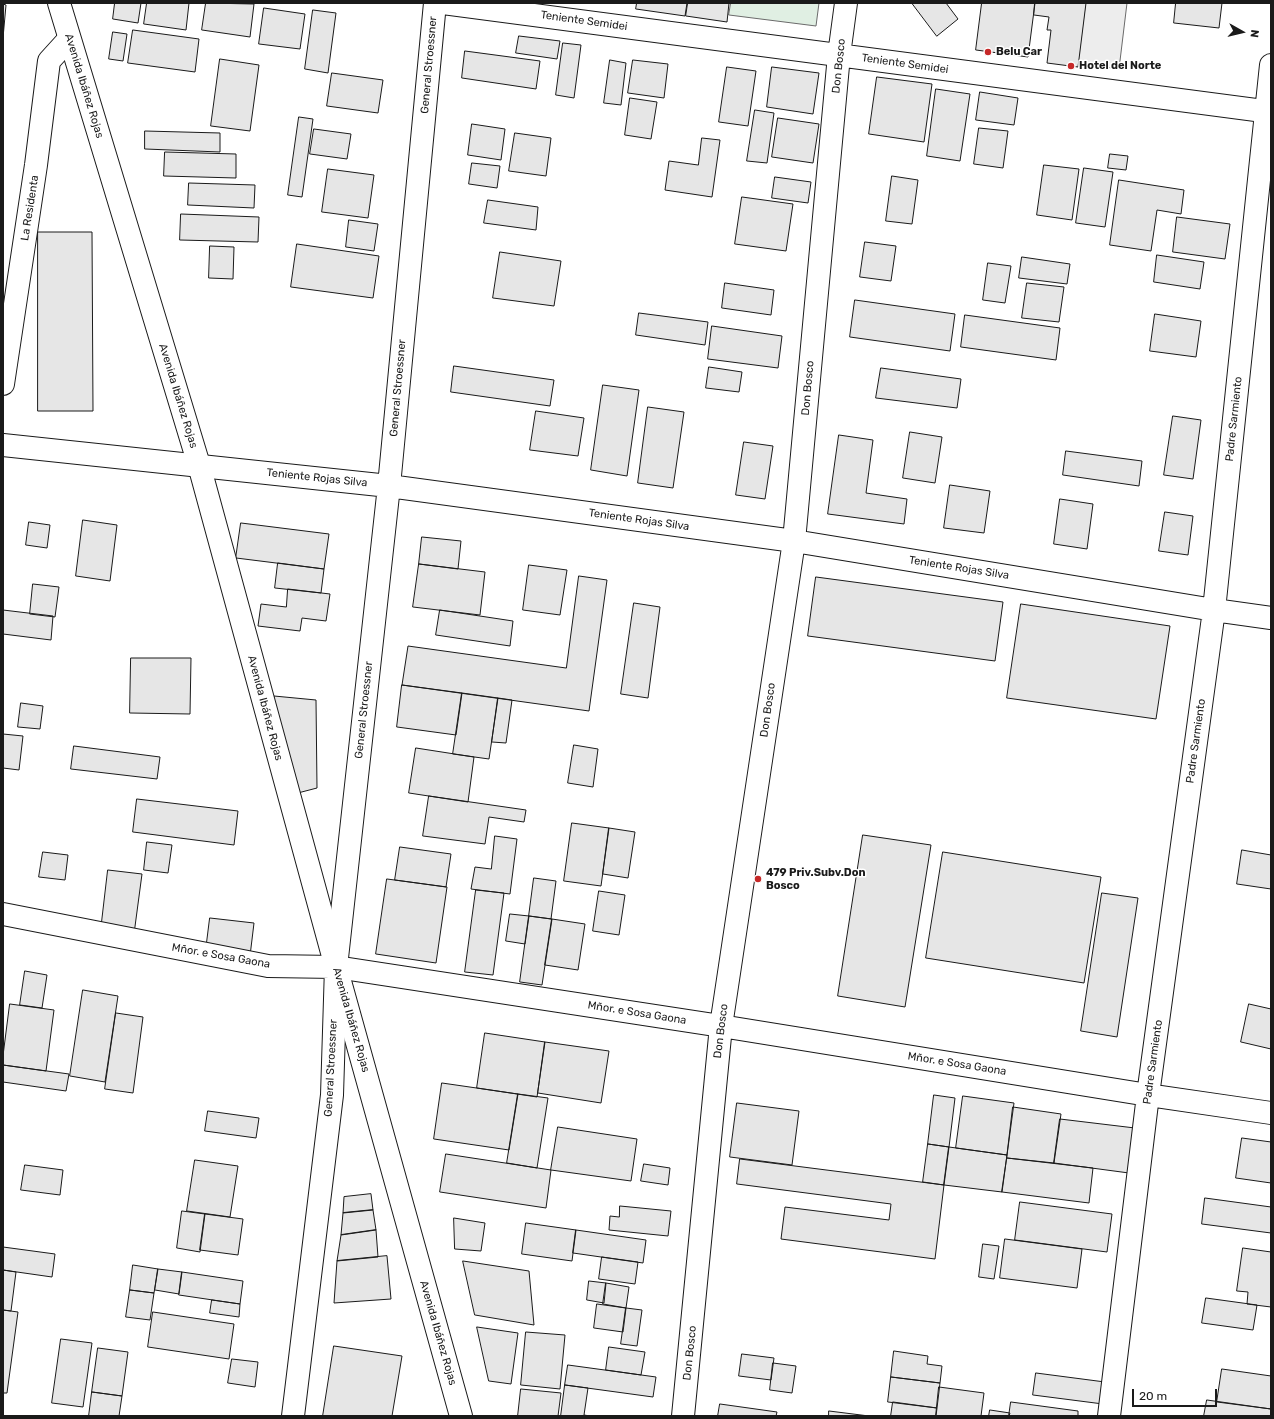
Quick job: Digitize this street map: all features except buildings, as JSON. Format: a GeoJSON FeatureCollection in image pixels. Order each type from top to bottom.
{"type":"FeatureCollection","features":[{"type":"Feature","properties":{"kind":"main road","name":"Avenida Ibáñez Rojas"},"geometry":{"type":"LineString","coordinates":[[59,3],[199,465],[336,967],[461,1416]]}},
{"type":"Feature","properties":{"kind":"main road","name":"General Stroessner"},"geometry":{"type":"LineString","coordinates":[[293,1416],[332,1095],[336,967],[389,486],[435,3]]}},
{"type":"Feature","properties":{"kind":"main road","name":"Teniente Semidei"},"geometry":{"type":"LineString","coordinates":[[443,3],[1269,112]]}},
{"type":"Feature","properties":{"kind":"main road","name":"Don Bosco"},"geometry":{"type":"LineString","coordinates":[[683,1416],[721,1026],[794,541],[839,55],[846,3]]}},
{"type":"Feature","properties":{"kind":"main road","name":"La Residenta"},"geometry":{"type":"LineString","coordinates":[[3,384],[36,165],[49,62],[70,39]]}},
{"type":"Feature","properties":{"kind":"main road","name":"Padre Sarmiento"},"geometry":{"type":"LineString","coordinates":[[1109,1416],[1148,1095],[1214,610],[1269,112],[1271,65]]}},
{"type":"Feature","properties":{"kind":"main road","name":"Teniente Rojas Silva"},"geometry":{"type":"LineString","coordinates":[[3,445],[389,486],[794,541],[1271,618]]}},
{"type":"Feature","properties":{"kind":"main road","name":"Mñor. e Sosa Gaona"},"geometry":{"type":"LineString","coordinates":[[3,914],[268,966],[336,967],[1271,1113]]}},
{"type":"Feature","properties":{"kind":"green space"},"geometry":{"type":"Polygon","coordinates":[[[731,3],[819,3],[816,26],[729,15],[731,3]]]}},
{"type":"Feature","properties":{"kind":"shaded area"},"geometry":{"type":"Polygon","coordinates":[[[1086,3],[1127,3],[1119,69],[1078,63],[1086,3]]]}},
{"type":"Feature","properties":{"kind":"place","name":"Belu Car"},"geometry":{"type":"Point","coordinates":[988,52]}},
{"type":"Feature","properties":{"kind":"place","name":"Hotel del Norte"},"geometry":{"type":"Point","coordinates":[1071,66]}},
{"type":"Feature","properties":{"kind":"place","name":"479 Priv.Subv.Don Bosco"},"geometry":{"type":"Point","coordinates":[758,879]}}]}
